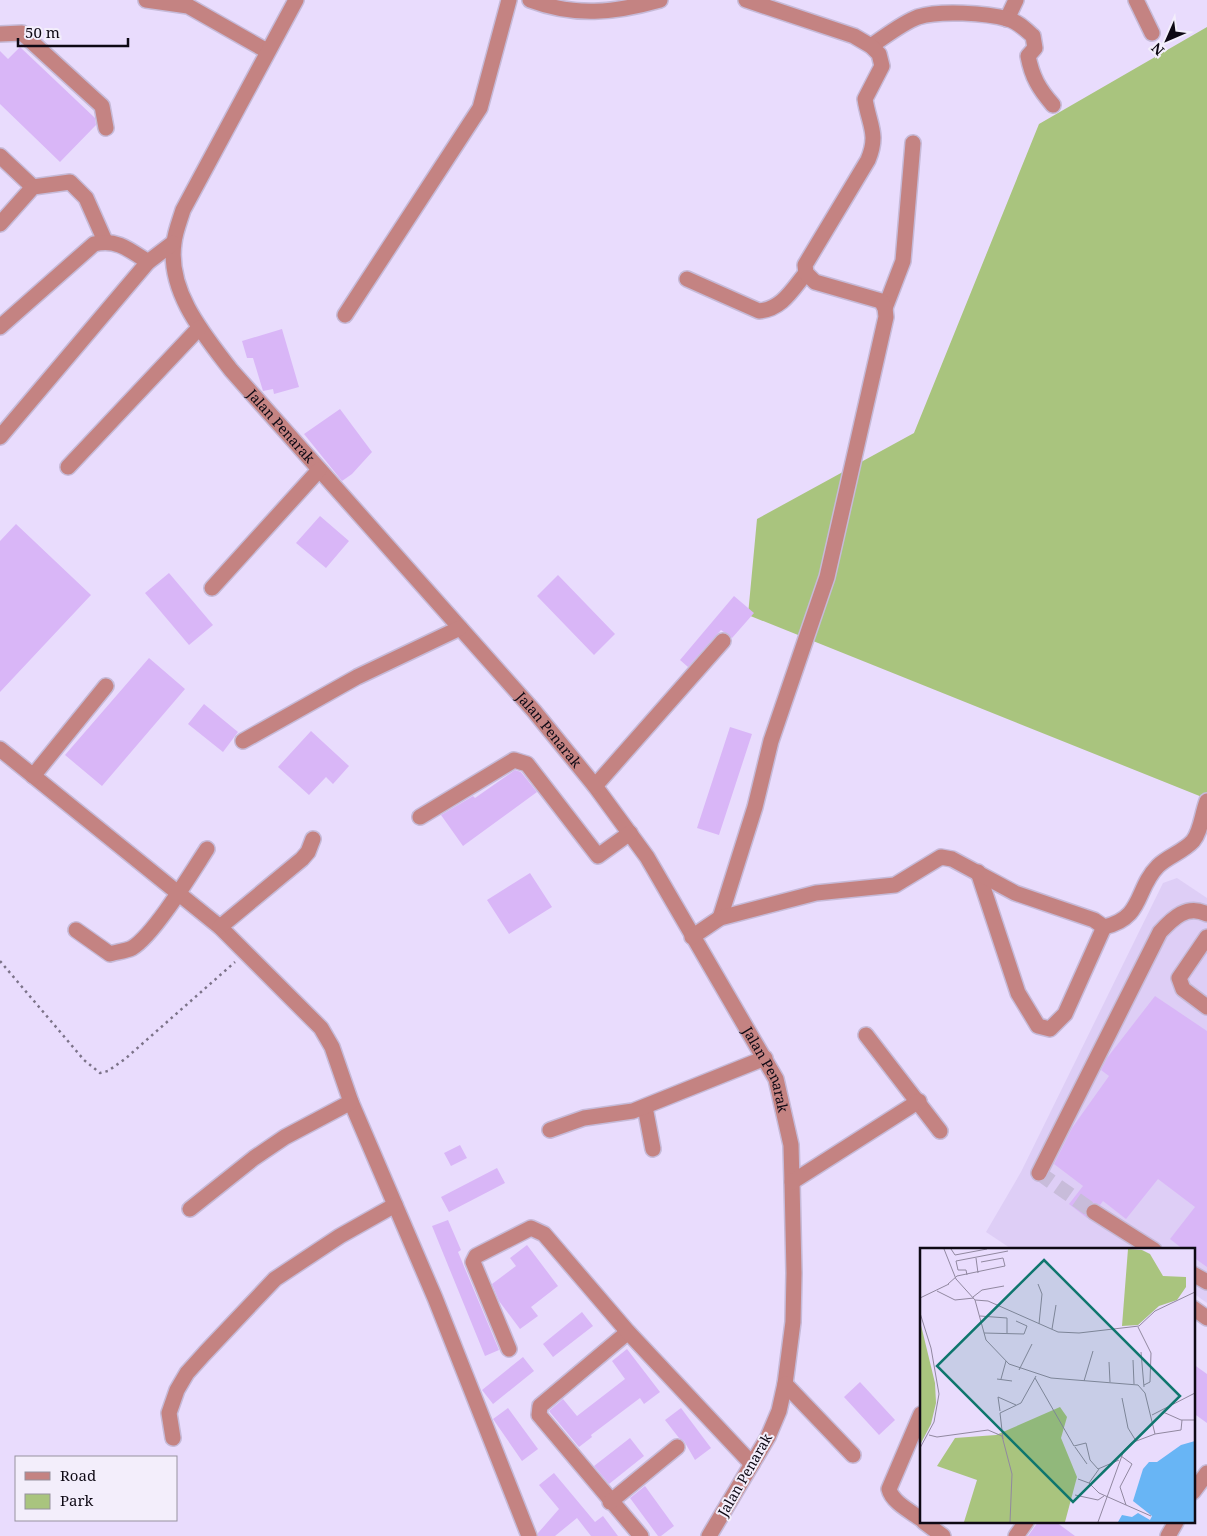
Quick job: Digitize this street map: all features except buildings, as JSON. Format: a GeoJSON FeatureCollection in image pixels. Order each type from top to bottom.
{"type":"FeatureCollection","features":[{"type":"Feature","properties":{"kind":"street"},"geometry":{"type":"LineString","coordinates":[[146,0],[187,3],[268,51]]}},
{"type":"Feature","properties":{"kind":"street","name":"Jalan Penarak"},"geometry":{"type":"LineString","coordinates":[[296,0],[184,210],[174,244],[174,265],[182,297],[199,328],[231,370],[534,711],[595,786],[647,857],[776,1079],[791,1145],[794,1273],[793,1322],[785,1384],[779,1411],[772,1428],[709,1536]]}},
{"type":"Feature","properties":{"kind":"street"},"geometry":{"type":"LineString","coordinates":[[345,315],[480,108],[510,0]]}},
{"type":"Feature","properties":{"kind":"street"},"geometry":{"type":"LineString","coordinates":[[530,0],[576,12],[624,10],[660,0]]}},
{"type":"Feature","properties":{"kind":"street"},"geometry":{"type":"LineString","coordinates":[[746,0],[854,36],[872,46],[879,54],[882,66],[865,99],[874,129],[874,145],[868,160],[805,265],[806,273],[815,282],[881,301],[886,308]]}},
{"type":"Feature","properties":{"kind":"street"},"geometry":{"type":"LineString","coordinates":[[1007,19],[1016,0]]}},
{"type":"Feature","properties":{"kind":"street"},"geometry":{"type":"LineString","coordinates":[[1136,0],[1152,33]]}},
{"type":"Feature","properties":{"kind":"street"},"geometry":{"type":"LineString","coordinates":[[872,46],[918,17],[938,14],[972,14],[1007,19],[1019,24],[1033,36],[1035,48],[1028,56],[1031,72],[1038,88],[1053,105]]}},
{"type":"Feature","properties":{"kind":"street"},"geometry":{"type":"LineString","coordinates":[[0,34],[22,33],[102,106],[106,128]]}},
{"type":"Feature","properties":{"kind":"street"},"geometry":{"type":"LineString","coordinates":[[720,918],[755,807],[771,741],[828,577],[886,317],[886,308],[903,261],[913,143]]}},
{"type":"Feature","properties":{"kind":"street"},"geometry":{"type":"LineString","coordinates":[[0,156],[33,187]]}},
{"type":"Feature","properties":{"kind":"street"},"geometry":{"type":"LineString","coordinates":[[0,224],[33,187],[70,182],[86,198],[105,241]]}},
{"type":"Feature","properties":{"kind":"street"},"geometry":{"type":"LineString","coordinates":[[0,327],[77,257],[94,244],[105,241],[118,243],[148,262]]}},
{"type":"Feature","properties":{"kind":"street"},"geometry":{"type":"LineString","coordinates":[[0,437],[148,262],[174,244]]}},
{"type":"Feature","properties":{"kind":"street"},"geometry":{"type":"LineString","coordinates":[[687,279],[759,311],[771,310],[785,299],[806,273]]}},
{"type":"Feature","properties":{"kind":"street"},"geometry":{"type":"LineString","coordinates":[[68,467],[199,328]]}},
{"type":"Feature","properties":{"kind":"street"},"geometry":{"type":"LineString","coordinates":[[212,588],[319,470]]}},
{"type":"Feature","properties":{"kind":"street"},"geometry":{"type":"LineString","coordinates":[[243,742],[357,677],[460,628]]}},
{"type":"Feature","properties":{"kind":"street"},"geometry":{"type":"LineString","coordinates":[[595,786],[723,641]]}},
{"type":"Feature","properties":{"kind":"street"},"geometry":{"type":"LineString","coordinates":[[33,776],[106,686]]}},
{"type":"Feature","properties":{"kind":"street"},"geometry":{"type":"LineString","coordinates":[[0,749],[220,927],[321,1028],[332,1047],[351,1102],[435,1298],[529,1536]]}},
{"type":"Feature","properties":{"kind":"street"},"geometry":{"type":"LineString","coordinates":[[420,817],[514,760],[528,764],[598,856],[630,833]]}},
{"type":"Feature","properties":{"kind":"street"},"geometry":{"type":"LineString","coordinates":[[692,937],[720,918],[816,893],[895,885],[941,857],[952,859],[1014,893],[1094,920],[1104,927],[1119,923],[1132,911],[1142,896],[1150,874],[1160,863],[1193,841],[1198,832],[1207,801]]}},
{"type":"Feature","properties":{"kind":"street"},"geometry":{"type":"LineString","coordinates":[[220,927],[302,859],[308,852],[312,839]]}},
{"type":"Feature","properties":{"kind":"street"},"geometry":{"type":"LineString","coordinates":[[76,930],[110,954],[132,948],[149,931],[179,892],[207,849]]}},
{"type":"Feature","properties":{"kind":"street"},"geometry":{"type":"LineString","coordinates":[[978,872],[1018,993],[1038,1026],[1050,1029],[1065,1014],[1104,927]]}},
{"type":"Feature","properties":{"kind":"street"},"geometry":{"type":"LineString","coordinates":[[1039,1173],[1160,932],[1175,916],[1188,911],[1201,911],[1207,914]]}},
{"type":"Feature","properties":{"kind":"street"},"geometry":{"type":"LineString","coordinates":[[1207,937],[1179,978],[1183,989],[1207,1006]]}},
{"type":"Feature","properties":{"kind":"street"},"geometry":{"type":"LineString","coordinates":[[866,1035],[919,1101],[940,1131]]}},
{"type":"Feature","properties":{"kind":"street"},"geometry":{"type":"LineString","coordinates":[[550,1130],[584,1118],[645,1108],[765,1058]]}},
{"type":"Feature","properties":{"kind":"street"},"geometry":{"type":"LineString","coordinates":[[792,1182],[919,1101]]}},
{"type":"Feature","properties":{"kind":"street"},"geometry":{"type":"LineString","coordinates":[[190,1209],[254,1158],[285,1137],[351,1102]]}},
{"type":"Feature","properties":{"kind":"street"},"geometry":{"type":"LineString","coordinates":[[645,1108],[653,1149]]}},
{"type":"Feature","properties":{"kind":"street"},"geometry":{"type":"LineString","coordinates":[[173,1438],[169,1412],[176,1390],[187,1373],[275,1279],[340,1236],[395,1205]]}},
{"type":"Feature","properties":{"kind":"street"},"geometry":{"type":"LineString","coordinates":[[1094,1212],[1151,1248]]}},
{"type":"Feature","properties":{"kind":"street"},"geometry":{"type":"LineString","coordinates":[[509,1349],[473,1262],[476,1256],[531,1228],[544,1234],[628,1332],[752,1464]]}},
{"type":"Feature","properties":{"kind":"street"},"geometry":{"type":"LineString","coordinates":[[1194,1275],[1207,1282]]}},
{"type":"Feature","properties":{"kind":"street"},"geometry":{"type":"LineString","coordinates":[[1194,1309],[1207,1318]]}},
{"type":"Feature","properties":{"kind":"street"},"geometry":{"type":"LineString","coordinates":[[628,1332],[540,1406],[538,1411],[539,1415],[610,1502],[641,1536]]}},
{"type":"Feature","properties":{"kind":"street"},"geometry":{"type":"LineString","coordinates":[[785,1384],[853,1455]]}},
{"type":"Feature","properties":{"kind":"street"},"geometry":{"type":"LineString","coordinates":[[920,1416],[889,1489],[890,1495],[895,1500],[920,1519]]}},
{"type":"Feature","properties":{"kind":"street"},"geometry":{"type":"LineString","coordinates":[[610,1502],[677,1447]]}},
{"type":"Feature","properties":{"kind":"street"},"geometry":{"type":"LineString","coordinates":[[1194,1491],[1207,1473]]}},
{"type":"Feature","properties":{"kind":"street"},"geometry":{"type":"LineString","coordinates":[[927,1524],[943,1536]]}},
{"type":"Feature","properties":{"kind":"street"},"geometry":{"type":"LineString","coordinates":[[1016,1536],[1025,1524]]}},
{"type":"Feature","properties":{"kind":"street"},"geometry":{"type":"LineString","coordinates":[[1168,1536],[1175,1524]]}},
{"type":"Feature","properties":{"kind":"path"},"geometry":{"type":"LineString","coordinates":[[0,961],[84,1060],[100,1073],[108,1071],[125,1058],[246,953]]}},
{"type":"Feature","properties":{"kind":"shaded area"},"geometry":{"type":"Polygon","coordinates":[[[1177,878],[1207,898],[1207,1303],[1194,1294],[1194,1248],[1010,1248],[986,1232],[1021,1172],[1163,883],[1177,878]]]}},
{"type":"Feature","properties":{"kind":"green space"},"geometry":{"type":"Polygon","coordinates":[[[1207,27],[1207,799],[748,615],[757,519],[914,433],[1039,124],[1207,27]]]}},
{"type":"Feature","properties":{"kind":"tunnel"},"geometry":{"type":"LineString","coordinates":[[1039,1173],[1094,1212]]}}]}
